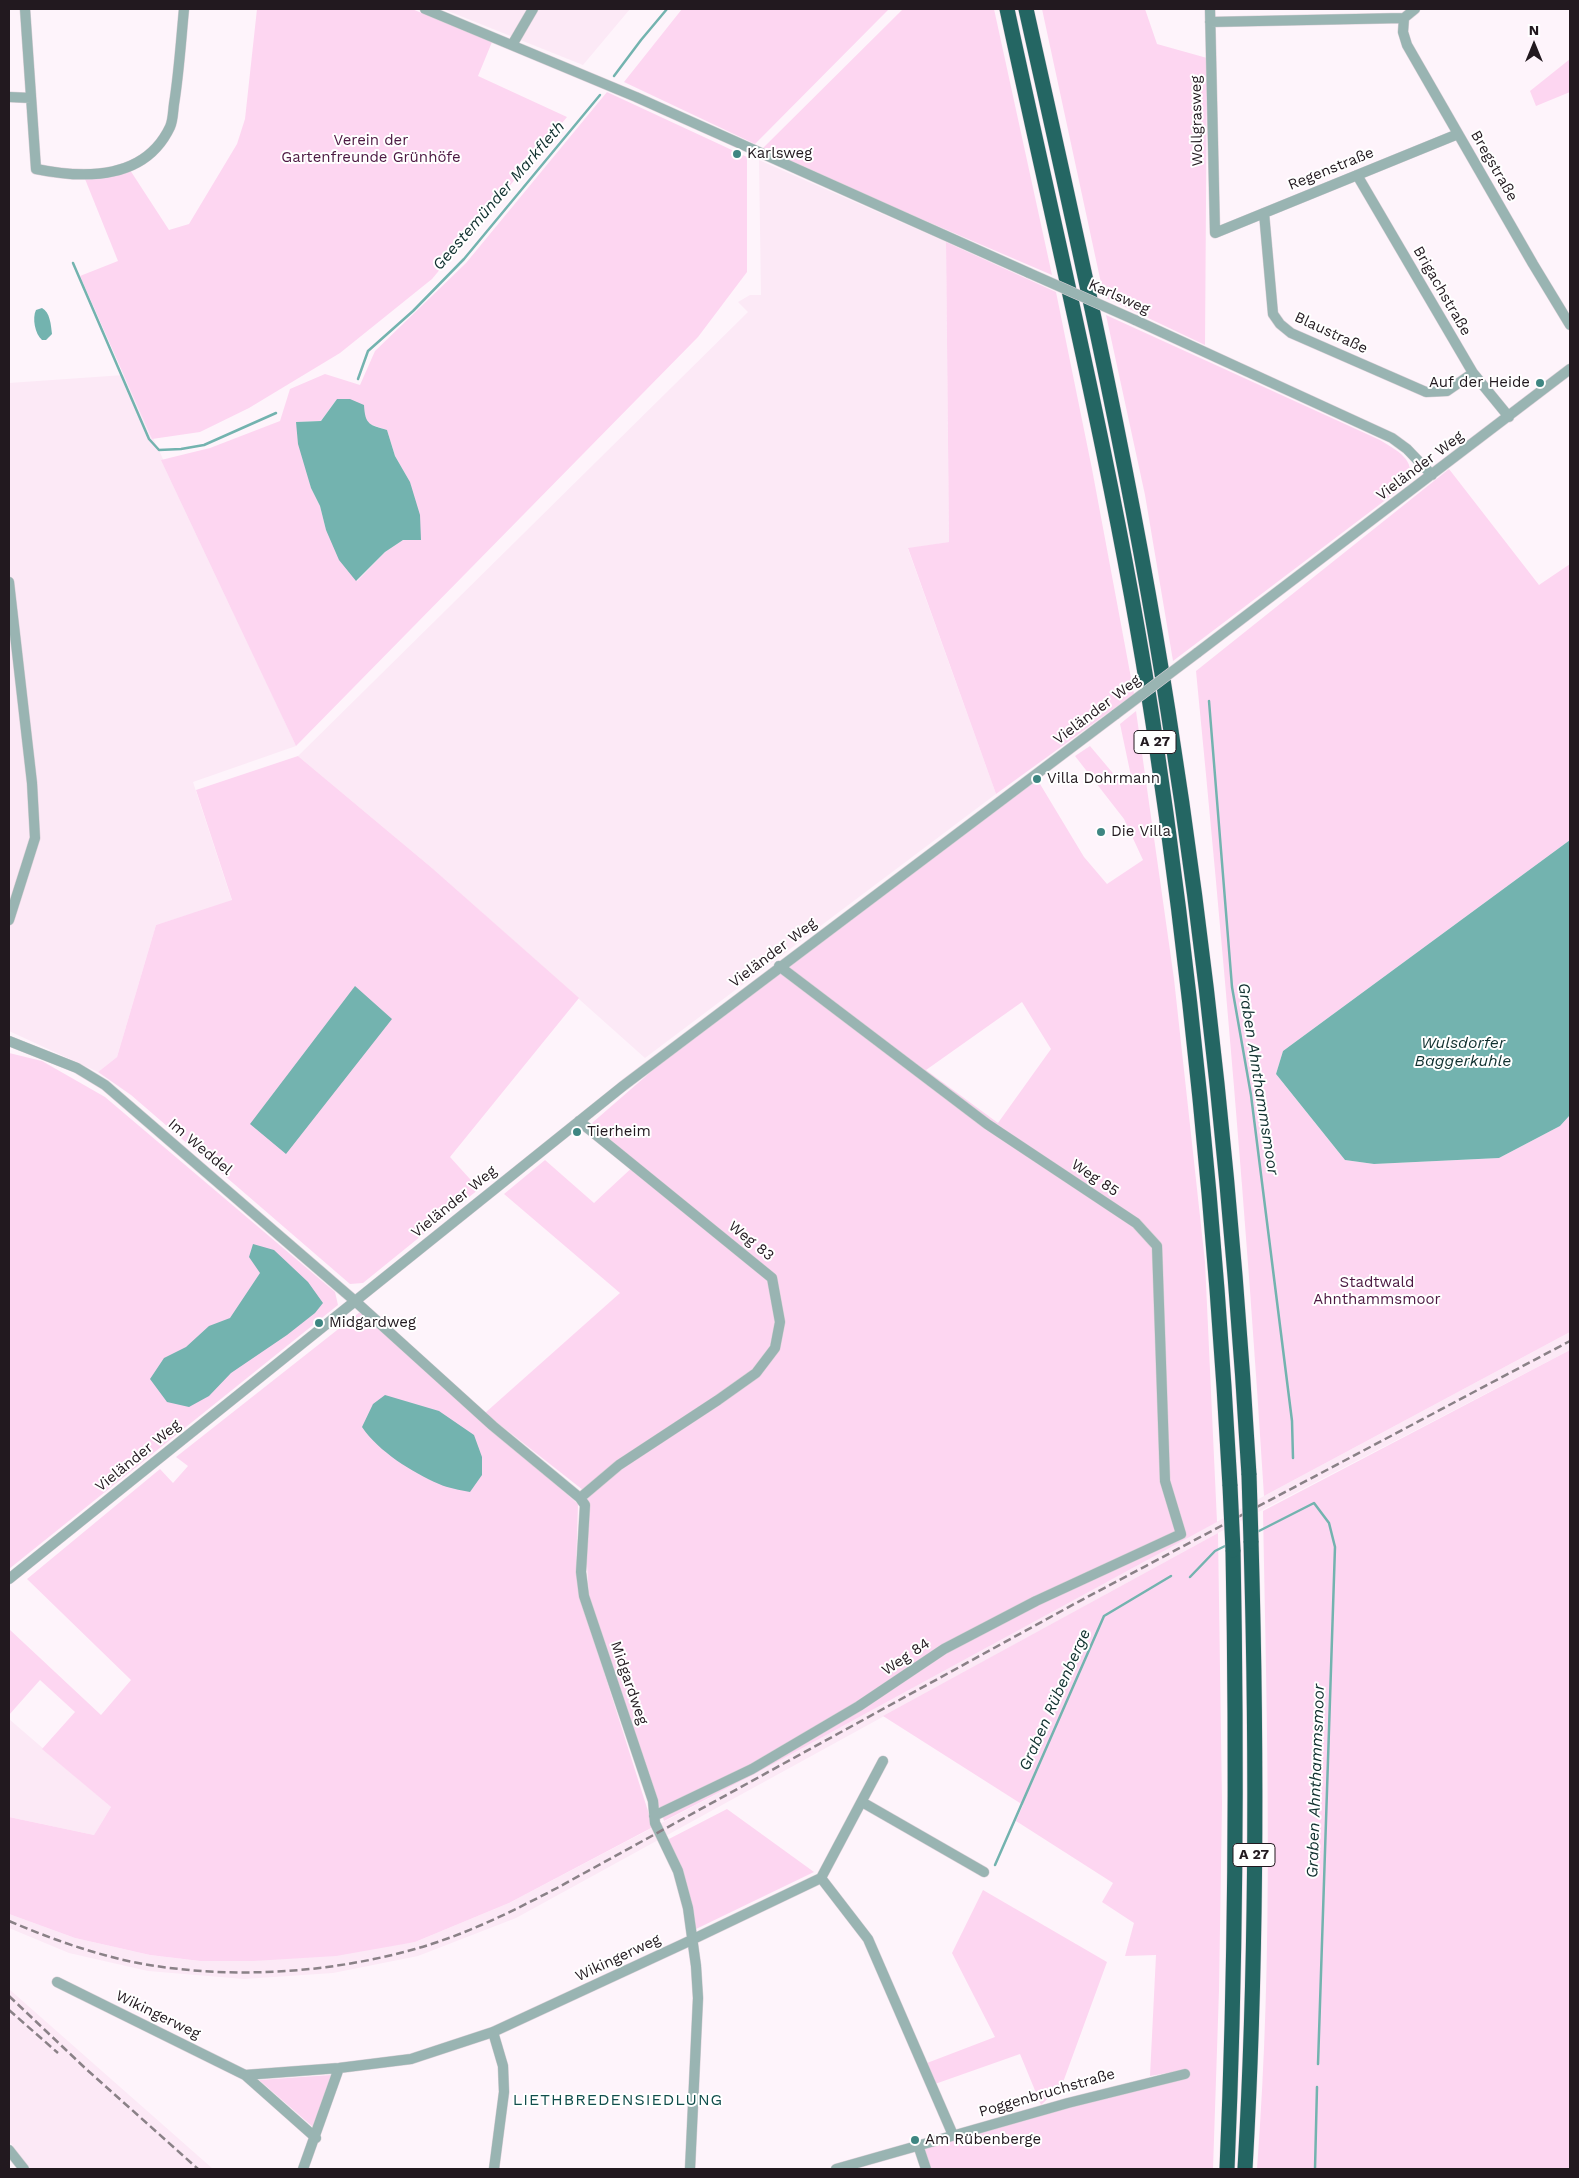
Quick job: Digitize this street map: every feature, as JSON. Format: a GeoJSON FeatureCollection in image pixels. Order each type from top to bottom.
{"type":"FeatureCollection","features":[{"type":"Feature","properties":{"kind":"highway","name":"A 27"},"geometry":{"type":"LineString","coordinates":[[1007,9],[1113,500],[1152,720],[1179,915],[1203,1127],[1221,1333],[1233,1550],[1236,1747],[1234,1959],[1227,2169]]}},
{"type":"Feature","properties":{"kind":"highway","name":"A 27"},"geometry":{"type":"LineString","coordinates":[[1026,9],[1082,261],[1130,491],[1171,726],[1218,1085],[1242,1350],[1252,1541],[1255,1680],[1253,1953],[1250,2075],[1245,2169]]}},
{"type":"Feature","properties":{"kind":"street"},"geometry":{"type":"LineString","coordinates":[[25,9],[36,169],[84,176],[124,168],[138,163],[151,154],[171,126],[184,9]]}},
{"type":"Feature","properties":{"kind":"street","name":"Karlsweg"},"geometry":{"type":"LineString","coordinates":[[424,9],[636,97],[1135,320],[1392,438],[1408,449],[1432,475]]}},
{"type":"Feature","properties":{"kind":"street"},"geometry":{"type":"LineString","coordinates":[[512,45],[533,9]]}},
{"type":"Feature","properties":{"kind":"street","name":"Wollgrasweg"},"geometry":{"type":"LineString","coordinates":[[1210,9],[1215,232]]}},
{"type":"Feature","properties":{"kind":"street"},"geometry":{"type":"LineString","coordinates":[[1210,22],[1404,18],[1415,9]]}},
{"type":"Feature","properties":{"kind":"street","name":"Bregstraße"},"geometry":{"type":"LineString","coordinates":[[1404,18],[1403,32],[1407,45],[1570,325]]}},
{"type":"Feature","properties":{"kind":"street"},"geometry":{"type":"LineString","coordinates":[[9,97],[30,98]]}},
{"type":"Feature","properties":{"kind":"street","name":"Regenstraße"},"geometry":{"type":"LineString","coordinates":[[1215,232],[1458,134]]}},
{"type":"Feature","properties":{"kind":"street","name":"Brigachstraße"},"geometry":{"type":"LineString","coordinates":[[1357,175],[1473,373],[1509,417]]}},
{"type":"Feature","properties":{"kind":"street","name":"Blaustraße"},"geometry":{"type":"LineString","coordinates":[[1264,212],[1273,314],[1280,324],[1291,333],[1426,392],[1447,391],[1473,373]]}},
{"type":"Feature","properties":{"kind":"street","name":"Vieländer Weg"},"geometry":{"type":"LineString","coordinates":[[9,1579],[579,1121],[779,966],[1197,653],[1570,369]]}},
{"type":"Feature","properties":{"kind":"street"},"geometry":{"type":"LineString","coordinates":[[9,582],[32,784],[35,838],[9,920]]}},
{"type":"Feature","properties":{"kind":"street","name":"Weg 85"},"geometry":{"type":"LineString","coordinates":[[779,966],[987,1124],[1136,1223],[1157,1246],[1165,1481],[1181,1534]]}},
{"type":"Feature","properties":{"kind":"street","name":"Im Weddel"},"geometry":{"type":"LineString","coordinates":[[9,1041],[77,1068],[105,1085],[355,1301]]}},
{"type":"Feature","properties":{"kind":"street","name":"Weg 83"},"geometry":{"type":"LineString","coordinates":[[579,1121],[772,1278],[780,1322],[775,1348],[756,1372],[718,1400],[619,1465],[580,1498]]}},
{"type":"Feature","properties":{"kind":"street"},"geometry":{"type":"LineString","coordinates":[[355,1301],[493,1426],[580,1498]]}},
{"type":"Feature","properties":{"kind":"street","name":"Midgardweg"},"geometry":{"type":"LineString","coordinates":[[580,1498],[584,1505],[581,1572],[584,1596],[653,1800],[658,1833],[678,1871],[688,1908],[693,1939],[698,1998],[690,2169]]}},
{"type":"Feature","properties":{"kind":"street","name":"Weg 84"},"geometry":{"type":"LineString","coordinates":[[654,1816],[752,1769],[859,1706],[944,1649],[1036,1601],[1181,1534]]}},
{"type":"Feature","properties":{"kind":"street"},"geometry":{"type":"LineString","coordinates":[[884,1761],[821,1878],[868,1939],[953,2135]]}},
{"type":"Feature","properties":{"kind":"street"},"geometry":{"type":"LineString","coordinates":[[862,1802],[984,1872]]}},
{"type":"Feature","properties":{"kind":"street","name":"Wikingerweg"},"geometry":{"type":"LineString","coordinates":[[245,2074],[339,2068],[411,2059],[493,2032],[821,1878]]}},
{"type":"Feature","properties":{"kind":"street","name":"Wikingerweg"},"geometry":{"type":"LineString","coordinates":[[57,1982],[245,2074],[316,2138]]}},
{"type":"Feature","properties":{"kind":"street"},"geometry":{"type":"LineString","coordinates":[[493,2032],[503,2066],[504,2092],[494,2169]]}},
{"type":"Feature","properties":{"kind":"street"},"geometry":{"type":"LineString","coordinates":[[303,2169],[316,2138],[339,2068]]}},
{"type":"Feature","properties":{"kind":"street","name":"Poggenbruchstraße"},"geometry":{"type":"LineString","coordinates":[[836,2169],[1119,2089],[1185,2074]]}},
{"type":"Feature","properties":{"kind":"street"},"geometry":{"type":"LineString","coordinates":[[918,2145],[926,2169]]}},
{"type":"Feature","properties":{"kind":"street"},"geometry":{"type":"LineString","coordinates":[[9,2150],[24,2169]]}},
{"type":"Feature","properties":{"kind":"shaded area"},"geometry":{"type":"Polygon","coordinates":[[[443,9],[630,9],[583,65],[443,9]]]}},
{"type":"Feature","properties":{"kind":"shaded area"},"geometry":{"type":"Polygon","coordinates":[[[759,160],[946,242],[949,542],[908,549],[996,794],[645,1058],[432,868],[298,756],[748,312],[738,302],[750,295],[761,295],[759,160]]]}},
{"type":"Feature","properties":{"kind":"shaded area"},"geometry":{"type":"Polygon","coordinates":[[[124,375],[296,746],[193,782],[232,901],[156,925],[117,1057],[98,1072],[9,1031],[9,383],[124,375]]]}},
{"type":"Feature","properties":{"kind":"shaded area"},"geometry":{"type":"Polygon","coordinates":[[[1570,1332],[1570,1350],[1218,1533],[516,1918],[418,1956],[333,1973],[244,1979],[148,1971],[69,1953],[9,1928],[9,1914],[75,1938],[150,1955],[200,1961],[254,1961],[415,1942],[509,1903],[753,1775],[1264,1496],[1570,1332]]]}},
{"type":"Feature","properties":{"kind":"shaded area"},"geometry":{"type":"Polygon","coordinates":[[[9,1719],[111,1807],[94,1835],[9,1817],[9,1719]]]}},
{"type":"Feature","properties":{"kind":"shaded area"},"geometry":{"type":"Polygon","coordinates":[[[9,1989],[213,2169],[31,2169],[9,2141],[9,1989]]]}},
{"type":"Feature","properties":{"kind":"green space","name":"Verein der Gartenfreunde Grünhöfe"},"geometry":{"type":"Polygon","coordinates":[[[257,9],[412,9],[492,42],[478,76],[567,117],[432,279],[340,353],[249,408],[200,432],[152,439],[80,276],[118,261],[85,179],[130,170],[169,230],[189,224],[237,144],[245,119],[257,9]]]}},
{"type":"Feature","properties":{"kind":"green space"},"geometry":{"type":"Polygon","coordinates":[[[682,9],[889,9],[755,144],[624,82],[682,9]]]}},
{"type":"Feature","properties":{"kind":"green space"},"geometry":{"type":"Polygon","coordinates":[[[903,9],[994,9],[1052,275],[891,206],[763,148],[903,9]]]}},
{"type":"Feature","properties":{"kind":"green space"},"geometry":{"type":"Polygon","coordinates":[[[1042,9],[1145,9],[1157,44],[1207,58],[1205,345],[1104,297],[1042,9]]]}},
{"type":"Feature","properties":{"kind":"green space"},"geometry":{"type":"Polygon","coordinates":[[[1570,59],[1570,92],[1536,106],[1530,91],[1570,59]]]}},
{"type":"Feature","properties":{"kind":"green space"},"geometry":{"type":"Polygon","coordinates":[[[607,92],[747,157],[747,272],[698,337],[296,746],[161,460],[210,448],[280,421],[290,389],[325,374],[360,385],[375,351],[466,263],[607,92]],[[337,399],[321,421],[296,422],[311,488],[320,506],[326,530],[357,581],[385,552],[403,540],[421,540],[410,482],[395,456],[387,430],[369,424],[364,417],[337,399]]]}},
{"type":"Feature","properties":{"kind":"green space"},"geometry":{"type":"Polygon","coordinates":[[[946,242],[1056,292],[1092,469],[1134,694],[996,794],[908,548],[949,542],[946,242]]]}},
{"type":"Feature","properties":{"kind":"green space"},"geometry":{"type":"Polygon","coordinates":[[[1106,315],[1380,440],[1399,452],[1408,462],[1410,468],[1408,483],[1173,661],[1145,495],[1106,315]]]}},
{"type":"Feature","properties":{"kind":"green space","name":"Stadtwald Ahnthammsmoor"},"geometry":{"type":"Polygon","coordinates":[[[1449,469],[1539,585],[1570,564],[1570,840],[1283,1051],[1276,1074],[1345,1160],[1374,1164],[1499,1158],[1560,1126],[1570,1115],[1570,1332],[1264,1496],[1234,1084],[1196,671],[1449,469]]]}},
{"type":"Feature","properties":{"kind":"green space"},"geometry":{"type":"Polygon","coordinates":[[[1136,711],[1174,979],[1205,1262],[1217,1522],[753,1775],[664,1821],[589,1597],[586,1549],[588,1494],[485,1413],[620,1293],[504,1194],[545,1160],[594,1203],[637,1163],[592,1123],[661,1063],[1037,779],[1084,857],[1107,884],[1143,860],[1124,819],[1075,756],[1090,746],[1122,784],[1131,776],[1120,724],[1136,711]],[[1022,1002],[926,1070],[998,1123],[1051,1049],[1022,1002]]]}},
{"type":"Feature","properties":{"kind":"green space"},"geometry":{"type":"Polygon","coordinates":[[[298,756],[432,868],[579,998],[450,1157],[479,1189],[363,1283],[350,1284],[131,1095],[98,1072],[117,1057],[156,925],[232,900],[196,790],[298,756]]]}},
{"type":"Feature","properties":{"kind":"green space"},"geometry":{"type":"Polygon","coordinates":[[[9,1053],[42,1061],[105,1097],[335,1292],[338,1305],[9,1569],[9,1053]]]}},
{"type":"Feature","properties":{"kind":"green space"},"geometry":{"type":"Polygon","coordinates":[[[360,1312],[578,1504],[576,1571],[581,1599],[653,1827],[509,1903],[415,1942],[336,1956],[254,1961],[200,1961],[150,1955],[75,1938],[9,1914],[9,1817],[94,1835],[111,1807],[42,1749],[75,1712],[40,1680],[9,1715],[9,1629],[101,1715],[131,1680],[27,1579],[160,1469],[173,1483],[188,1466],[176,1457],[360,1312]]]}},
{"type":"Feature","properties":{"kind":"green space"},"geometry":{"type":"Polygon","coordinates":[[[1570,1350],[1570,2169],[1257,2169],[1266,2005],[1268,1840],[1263,1511],[1570,1350]]]}},
{"type":"Feature","properties":{"kind":"green space"},"geometry":{"type":"Polygon","coordinates":[[[1218,1533],[1222,1803],[1219,1990],[1213,2169],[930,2169],[924,2148],[1179,2071],[1150,2076],[1156,1955],[1125,1956],[1134,1923],[1102,1902],[1113,1883],[1016,1821],[1023,1805],[883,1716],[1218,1533]]]}},
{"type":"Feature","properties":{"kind":"green space"},"geometry":{"type":"Polygon","coordinates":[[[727,1809],[814,1872],[696,1929],[683,1870],[667,1840],[727,1809]]]}},
{"type":"Feature","properties":{"kind":"green space"},"geometry":{"type":"Polygon","coordinates":[[[983,1890],[1107,1962],[1062,2085],[1041,2105],[1020,2054],[935,2084],[927,2063],[995,2037],[952,1953],[983,1890]]]}},
{"type":"Feature","properties":{"kind":"green space"},"geometry":{"type":"Polygon","coordinates":[[[331,2075],[313,2127],[259,2080],[331,2075]]]}},
{"type":"Feature","properties":{"kind":"water"},"geometry":{"type":"Polygon","coordinates":[[[42,308],[48,316],[52,330],[52,334],[46,340],[42,340],[40,337],[34,321],[36,310],[42,308]]]}},
{"type":"Feature","properties":{"kind":"water"},"geometry":{"type":"Polygon","coordinates":[[[337,399],[350,399],[364,405],[369,423],[387,430],[395,456],[410,482],[420,515],[421,540],[403,540],[385,552],[356,581],[339,560],[326,530],[320,506],[311,488],[298,444],[296,422],[321,421],[337,399]]]}},
{"type":"Feature","properties":{"kind":"water","name":"Wulsdorfer Baggerkuhle"},"geometry":{"type":"Polygon","coordinates":[[[1570,840],[1570,1115],[1560,1126],[1499,1158],[1374,1164],[1345,1160],[1276,1074],[1283,1051],[1570,840]]]}},
{"type":"Feature","properties":{"kind":"water"},"geometry":{"type":"Polygon","coordinates":[[[355,986],[392,1019],[286,1154],[250,1124],[355,986]]]}},
{"type":"Feature","properties":{"kind":"water"},"geometry":{"type":"Polygon","coordinates":[[[253,1244],[274,1250],[308,1282],[323,1303],[315,1313],[287,1335],[231,1373],[209,1396],[189,1407],[167,1402],[150,1379],[164,1358],[186,1347],[209,1326],[230,1318],[260,1273],[249,1257],[253,1244]]]}},
{"type":"Feature","properties":{"kind":"water"},"geometry":{"type":"Polygon","coordinates":[[[385,1395],[439,1411],[474,1435],[482,1457],[482,1475],[470,1492],[454,1489],[418,1474],[387,1453],[369,1436],[362,1427],[373,1404],[385,1395]]]}},
{"type":"Feature","properties":{"kind":"waterway","name":"Geestemünder Markfleth"},"geometry":{"type":"LineString","coordinates":[[614,76],[667,9]]}},
{"type":"Feature","properties":{"kind":"waterway","name":"Geestemünder Markfleth"},"geometry":{"type":"LineString","coordinates":[[358,379],[368,351],[413,311],[464,259],[600,95]]}},
{"type":"Feature","properties":{"kind":"waterway"},"geometry":{"type":"LineString","coordinates":[[73,263],[149,439],[159,450],[204,445],[276,413]]}},
{"type":"Feature","properties":{"kind":"waterway","name":"Graben Ahnthammsmoor"},"geometry":{"type":"LineString","coordinates":[[1209,701],[1232,987],[1251,1095],[1292,1421],[1293,1458]]}},
{"type":"Feature","properties":{"kind":"waterway","name":"Graben Ahnthammsmoor"},"geometry":{"type":"LineString","coordinates":[[1257,1532],[1314,1503],[1329,1523],[1335,1547],[1318,2064]]}},
{"type":"Feature","properties":{"kind":"waterway","name":"Graben Rübenberge"},"geometry":{"type":"LineString","coordinates":[[1190,1577],[1215,1551],[1227,1545]]}},
{"type":"Feature","properties":{"kind":"waterway","name":"Graben Rübenberge"},"geometry":{"type":"LineString","coordinates":[[995,1865],[1104,1616],[1171,1576]]}},
{"type":"Feature","properties":{"kind":"waterway","name":"Graben Ahnthammsmoor"},"geometry":{"type":"LineString","coordinates":[[1315,2169],[1317,2087]]}},
{"type":"Feature","properties":{"kind":"railway"},"geometry":{"type":"LineString","coordinates":[[9,1921],[95,1953],[131,1962],[215,1972],[283,1971],[350,1964],[415,1949],[452,1937],[505,1914],[557,1888],[1076,1603],[1570,1341]]}},
{"type":"Feature","properties":{"kind":"railway"},"geometry":{"type":"LineString","coordinates":[[9,1996],[85,2068],[198,2169]]}},
{"type":"Feature","properties":{"kind":"railway"},"geometry":{"type":"LineString","coordinates":[[9,2010],[58,2053]]}},
{"type":"Feature","properties":{"kind":"place","name":"Karlsweg"},"geometry":{"type":"Point","coordinates":[737,154]}},
{"type":"Feature","properties":{"kind":"place","name":"Auf der Heide"},"geometry":{"type":"Point","coordinates":[1540,383]}},
{"type":"Feature","properties":{"kind":"place","name":"Villa Dohrmann"},"geometry":{"type":"Point","coordinates":[1037,779]}},
{"type":"Feature","properties":{"kind":"place","name":"Die Villa"},"geometry":{"type":"Point","coordinates":[1101,832]}},
{"type":"Feature","properties":{"kind":"place","name":"Tierheim"},"geometry":{"type":"Point","coordinates":[577,1132]}},
{"type":"Feature","properties":{"kind":"place","name":"Midgardweg"},"geometry":{"type":"Point","coordinates":[319,1323]}},
{"type":"Feature","properties":{"kind":"place","name":"Am Rübenberge"},"geometry":{"type":"Point","coordinates":[915,2140]}},
{"type":"Feature","properties":{"kind":"district","name":"LIETHBREDENSIEDLUNG"},"geometry":{"type":"Point","coordinates":[618,2100]}}]}
